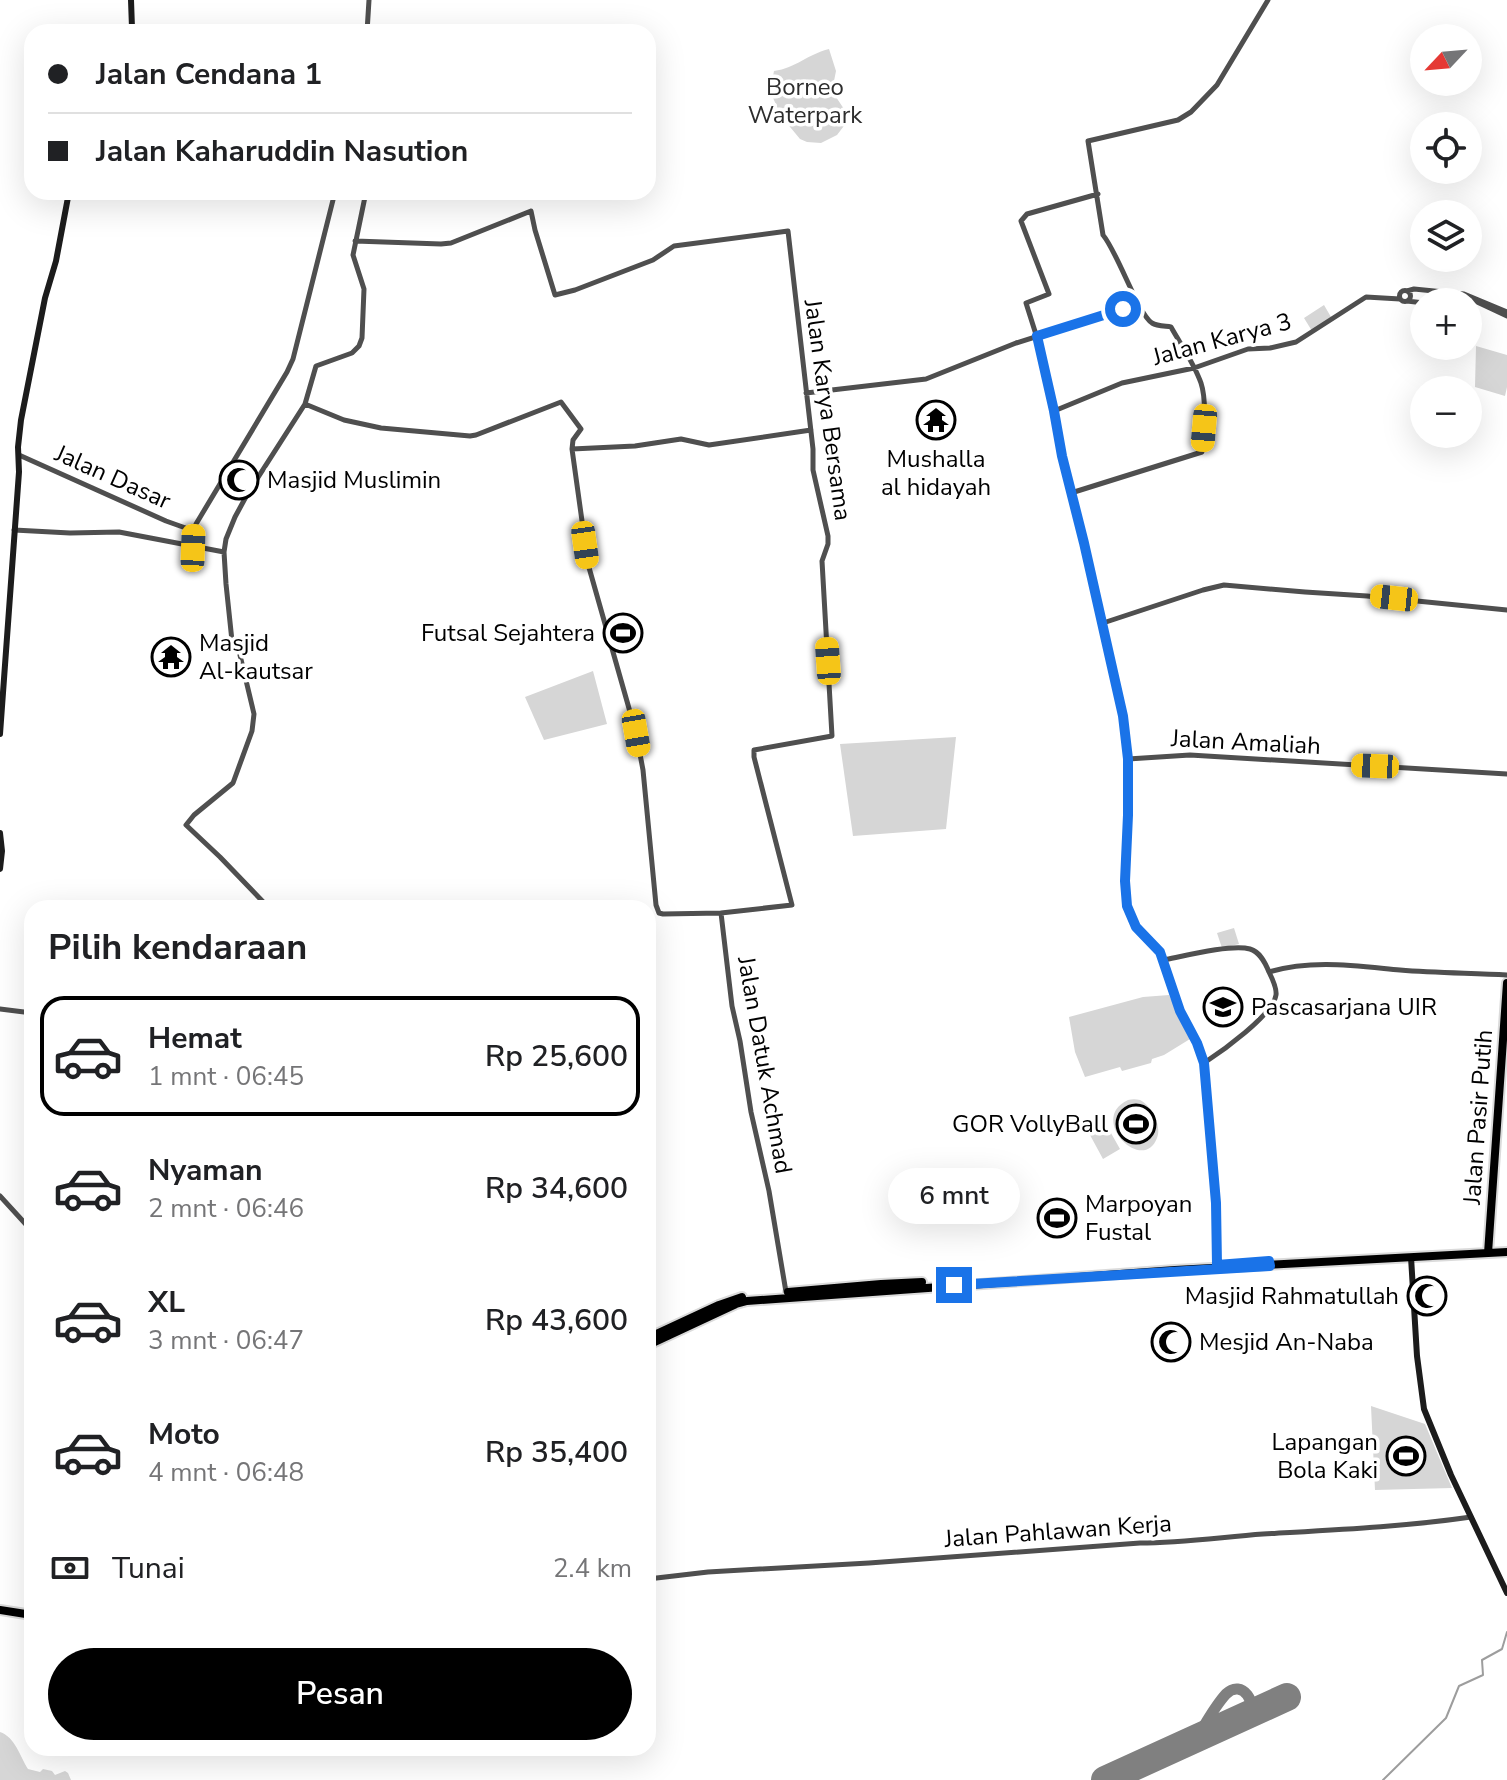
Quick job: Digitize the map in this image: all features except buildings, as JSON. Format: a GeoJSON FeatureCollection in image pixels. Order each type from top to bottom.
{"type":"FeatureCollection","features":[{"type":"Feature","properties":{"kind":"highway","name":"Jalan Pasir Putih"},"geometry":{"type":"LineString","coordinates":[[1488,1250],[1507,983]]}},
{"type":"Feature","properties":{"kind":"highway"},"geometry":{"type":"LineString","coordinates":[[656,1334],[736,1298],[786,1292],[1507,1249]]}},
{"type":"Feature","properties":{"kind":"highway"},"geometry":{"type":"LineString","coordinates":[[656,1341],[736,1304],[842,1290],[1131,1268],[1411,1257],[1488,1250]]}},
{"type":"Feature","properties":{"kind":"highway"},"geometry":{"type":"LineString","coordinates":[[0,1612],[24,1615]]}},
{"type":"Feature","properties":{"kind":"main road"},"geometry":{"type":"LineString","coordinates":[[131,0],[132,24]]}},
{"type":"Feature","properties":{"kind":"main road"},"geometry":{"type":"LineString","coordinates":[[0,734],[21,420],[67,200]]}},
{"type":"Feature","properties":{"kind":"main road"},"geometry":{"type":"LineString","coordinates":[[0,833],[0,869]]}},
{"type":"Feature","properties":{"kind":"main road"},"geometry":{"type":"LineString","coordinates":[[1411,1257],[1422,1401],[1446,1464],[1507,1593]]}},
{"type":"Feature","properties":{"kind":"street"},"geometry":{"type":"LineString","coordinates":[[368,24],[369,0]]}},
{"type":"Feature","properties":{"kind":"street"},"geometry":{"type":"LineString","coordinates":[[1071,493],[1202,452],[1204,428],[1202,385],[1194,368],[1171,327],[1152,323],[1139,304],[1112,247],[1103,235],[1088,141],[1178,120],[1191,112],[1217,85],[1268,0]]}},
{"type":"Feature","properties":{"kind":"street"},"geometry":{"type":"LineString","coordinates":[[1098,194],[1027,214],[1021,221],[1049,294],[1026,303],[1037,336],[1123,716],[1128,759],[1125,897],[1136,927],[1157,947],[1164,960],[1180,1011],[1204,1063],[1216,1203],[1217,1265]]}},
{"type":"Feature","properties":{"kind":"street"},"geometry":{"type":"LineString","coordinates":[[193,548],[196,524],[293,359],[333,200]]}},
{"type":"Feature","properties":{"kind":"street"},"geometry":{"type":"LineString","coordinates":[[261,900],[186,825],[233,783],[255,720],[239,651],[232,641],[224,552],[235,517],[305,404],[316,366],[352,353],[359,346],[364,289],[354,262],[355,241],[364,200]]}},
{"type":"Feature","properties":{"kind":"street","name":"Jalan Karya Bersama"},"geometry":{"type":"LineString","coordinates":[[355,241],[451,243],[531,211],[555,295],[653,260],[674,246],[788,231],[813,470],[828,536],[822,561],[832,736],[754,750],[792,905],[721,913]]}},
{"type":"Feature","properties":{"kind":"street","name":"Jalan Karya 3"},"geometry":{"type":"LineString","coordinates":[[1397,296],[1414,289],[1464,294],[1507,314]]}},
{"type":"Feature","properties":{"kind":"street"},"geometry":{"type":"LineString","coordinates":[[1407,291],[1410,295],[1407,301]]}},
{"type":"Feature","properties":{"kind":"street","name":"Jalan Karya 3"},"geometry":{"type":"LineString","coordinates":[[1054,411],[1122,383],[1194,368],[1248,349],[1291,344],[1366,297],[1397,296],[1410,301]]}},
{"type":"Feature","properties":{"kind":"street","name":"Jalan Karya 3"},"geometry":{"type":"LineString","coordinates":[[1482,303],[1487,304]]}},
{"type":"Feature","properties":{"kind":"street"},"geometry":{"type":"LineString","coordinates":[[805,393],[926,379],[1037,336],[1139,304]]}},
{"type":"Feature","properties":{"kind":"street"},"geometry":{"type":"LineString","coordinates":[[305,404],[344,420],[381,428],[470,436],[561,402],[581,429],[573,440],[572,449],[589,571],[636,733],[643,770],[656,900]]}},
{"type":"Feature","properties":{"kind":"street"},"geometry":{"type":"LineString","coordinates":[[572,449],[622,447],[681,439],[709,445],[811,430]]}},
{"type":"Feature","properties":{"kind":"street","name":"Jalan Dasar"},"geometry":{"type":"LineString","coordinates":[[19,455],[194,531]]}},
{"type":"Feature","properties":{"kind":"street"},"geometry":{"type":"LineString","coordinates":[[14,530],[119,532],[224,552]]}},
{"type":"Feature","properties":{"kind":"street"},"geometry":{"type":"LineString","coordinates":[[1103,623],[1224,585],[1507,610]]}},
{"type":"Feature","properties":{"kind":"street","name":"Jalan Amaliah"},"geometry":{"type":"LineString","coordinates":[[1128,759],[1190,755],[1507,774]]}},
{"type":"Feature","properties":{"kind":"street"},"geometry":{"type":"LineString","coordinates":[[656,905],[659,913],[663,914],[721,913]]}},
{"type":"Feature","properties":{"kind":"street","name":"Jalan Datuk Achmad"},"geometry":{"type":"LineString","coordinates":[[721,913],[732,1006],[786,1292]]}},
{"type":"Feature","properties":{"kind":"street"},"geometry":{"type":"LineString","coordinates":[[1164,960],[1234,948],[1248,949],[1260,956],[1269,972],[1276,992],[1272,1004],[1243,1034],[1204,1063]]}},
{"type":"Feature","properties":{"kind":"street"},"geometry":{"type":"LineString","coordinates":[[1269,972],[1342,964],[1507,975]]}},
{"type":"Feature","properties":{"kind":"street"},"geometry":{"type":"LineString","coordinates":[[0,1009],[24,1012]]}},
{"type":"Feature","properties":{"kind":"street"},"geometry":{"type":"LineString","coordinates":[[0,1196],[24,1222]]}},
{"type":"Feature","properties":{"kind":"street","name":"Jalan Pahlawan Kerja"},"geometry":{"type":"LineString","coordinates":[[656,1578],[1140,1543],[1164,1544],[1245,1535],[1420,1524],[1471,1517]]}},
{"type":"Feature","properties":{"kind":"green space","name":"Borneo Waterpark"},"geometry":{"type":"Polygon","coordinates":[[[829,49],[836,71],[832,91],[850,118],[837,135],[821,143],[807,142],[800,139],[781,116],[770,91],[774,71],[829,49]]]}},
{"type":"Feature","properties":{"kind":"green space"},"geometry":{"type":"Polygon","coordinates":[[[1324,305],[1331,317],[1312,331],[1304,318],[1324,305]]]}},
{"type":"Feature","properties":{"kind":"green space"},"geometry":{"type":"Polygon","coordinates":[[[1482,348],[1507,355],[1505,396],[1482,389],[1482,376],[1475,376],[1476,360],[1482,360],[1482,348]]]}},
{"type":"Feature","properties":{"kind":"green space"},"geometry":{"type":"Polygon","coordinates":[[[593,671],[607,724],[544,740],[525,697],[593,671]]]}},
{"type":"Feature","properties":{"kind":"green space"},"geometry":{"type":"Polygon","coordinates":[[[956,737],[946,829],[853,836],[840,744],[956,737]]]}},
{"type":"Feature","properties":{"kind":"green space"},"geometry":{"type":"Polygon","coordinates":[[[1234,928],[1239,944],[1222,948],[1217,933],[1234,928]]]}},
{"type":"Feature","properties":{"kind":"green space"},"geometry":{"type":"Polygon","coordinates":[[[1169,995],[1190,1039],[1152,1059],[1151,1063],[1122,1071],[1120,1067],[1085,1077],[1075,1052],[1069,1017],[1143,997],[1169,995]]]}},
{"type":"Feature","properties":{"kind":"green space","name":"GOR VollyBall"},"geometry":{"type":"Polygon","coordinates":[[[1128,1100],[1140,1100],[1155,1117],[1158,1133],[1150,1148],[1141,1150],[1131,1147],[1115,1130],[1113,1119],[1117,1109],[1128,1100]]]}},
{"type":"Feature","properties":{"kind":"green space"},"geometry":{"type":"Polygon","coordinates":[[[1107,1126],[1120,1149],[1103,1159],[1090,1135],[1107,1126]]]}},
{"type":"Feature","properties":{"kind":"green space","name":"Marpoyan Fustal"},"geometry":{"type":"Polygon","coordinates":[[[1067,1209],[1068,1225],[1048,1228],[1046,1211],[1067,1209]]]}},
{"type":"Feature","properties":{"kind":"green space","name":"Lapangan Bola Kaki"},"geometry":{"type":"Polygon","coordinates":[[[1371,1406],[1425,1424],[1452,1488],[1375,1490],[1371,1406]]]}},
{"type":"Feature","properties":{"kind":"green space"},"geometry":{"type":"Polygon","coordinates":[[[0,1732],[13,1742],[28,1769],[52,1771],[55,1775],[65,1771],[71,1780],[0,1780],[0,1732]]]}},
{"type":"Feature","properties":{"kind":"waterway"},"geometry":{"type":"LineString","coordinates":[[1383,1780],[1446,1718],[1459,1686],[1483,1675],[1482,1660],[1502,1649],[1507,1632]]}},
{"type":"Feature","properties":{"kind":"taxiway"},"geometry":{"type":"LineString","coordinates":[[1196,1739],[1226,1694],[1238,1689],[1247,1695],[1252,1715],[1249,1722],[1230,1723]]}},
{"type":"Feature","properties":{"kind":"runway"},"geometry":{"type":"LineString","coordinates":[[1105,1780],[1287,1697]]}},
{"type":"Feature","properties":{"kind":"place","name":"Mushalla al hidayah"},"geometry":{"type":"Point","coordinates":[936,420]}},
{"type":"Feature","properties":{"kind":"place","name":"Masjid Muslimin"},"geometry":{"type":"Point","coordinates":[239,480]}},
{"type":"Feature","properties":{"kind":"place","name":"Futsal Sejahtera"},"geometry":{"type":"Point","coordinates":[623,633]}},
{"type":"Feature","properties":{"kind":"place","name":"Masjid Al-kautsar"},"geometry":{"type":"Point","coordinates":[171,657]}},
{"type":"Feature","properties":{"kind":"place","name":"Pascasarjana UIR"},"geometry":{"type":"Point","coordinates":[1223,1007]}},
{"type":"Feature","properties":{"kind":"place","name":"GOR VollyBall"},"geometry":{"type":"Point","coordinates":[1136,1124]}},
{"type":"Feature","properties":{"kind":"place","name":"Marpoyan Fustal"},"geometry":{"type":"Point","coordinates":[1057,1218]}},
{"type":"Feature","properties":{"kind":"place","name":"Masjid Rahmatullah"},"geometry":{"type":"Point","coordinates":[1427,1296]}},
{"type":"Feature","properties":{"kind":"place","name":"Mesjid An-Naba"},"geometry":{"type":"Point","coordinates":[1171,1342]}},
{"type":"Feature","properties":{"kind":"place","name":"Lapangan Bola Kaki"},"geometry":{"type":"Point","coordinates":[1406,1456]}},
{"type":"Feature","properties":{"kind":"route"},"geometry":{"type":"LineString","coordinates":[[954,1285],[1270,1266],[1269,1261],[1217,1265],[1216,1203],[1204,1063],[1180,1011],[1164,960],[1157,947],[1136,927],[1127,906],[1128,759],[1123,716],[1037,336],[1123,309]]}}]}
